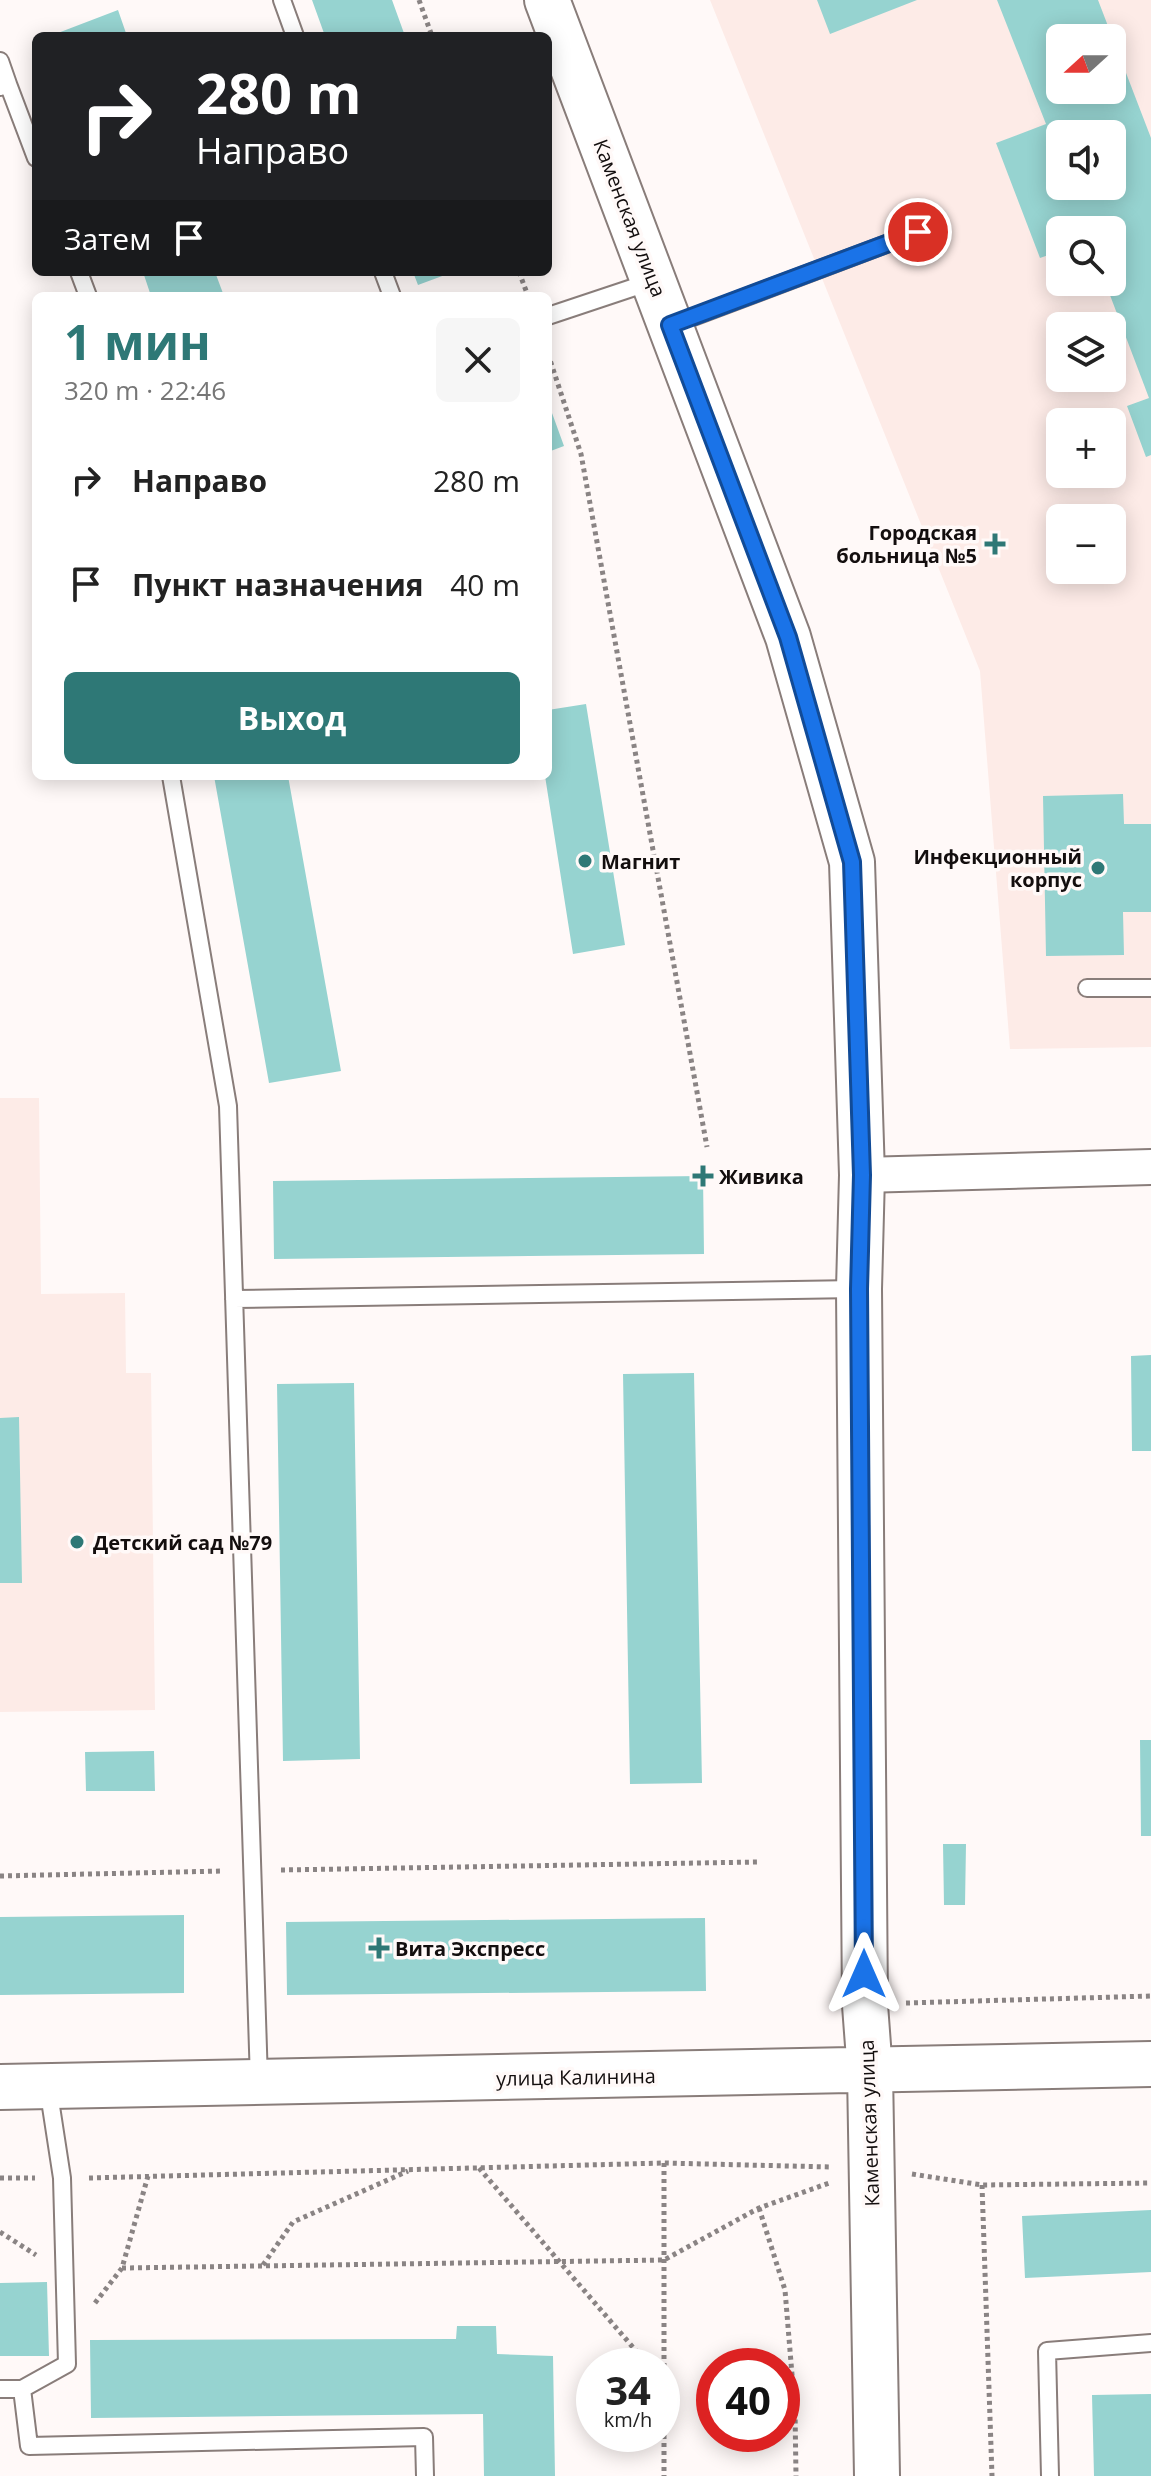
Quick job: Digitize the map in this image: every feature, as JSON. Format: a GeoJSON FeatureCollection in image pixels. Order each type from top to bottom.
{"type":"FeatureCollection","features":[{"type":"Feature","properties":{"kind":"street","name":"Каменская улица"},"geometry":{"type":"LineString","coordinates":[[547,0],[788,637],[852,862],[862,1175],[859,1289],[865,2005],[870,2072],[877,2476]]}},
{"type":"Feature","properties":{"kind":"street"},"geometry":{"type":"LineString","coordinates":[[862,1175],[1151,1167]]}},
{"type":"Feature","properties":{"kind":"street","name":"улица Калинина"},"geometry":{"type":"LineString","coordinates":[[0,2087],[1151,2064]]}},
{"type":"Feature","properties":{"kind":"lane"},"geometry":{"type":"LineString","coordinates":[[282,0],[294,32]]}},
{"type":"Feature","properties":{"kind":"lane"},"geometry":{"type":"LineString","coordinates":[[0,61],[4,86],[32,149]]}},
{"type":"Feature","properties":{"kind":"lane"},"geometry":{"type":"LineString","coordinates":[[670,325],[918,232]]}},
{"type":"Feature","properties":{"kind":"lane"},"geometry":{"type":"LineString","coordinates":[[552,315],[654,281]]}},
{"type":"Feature","properties":{"kind":"lane"},"geometry":{"type":"LineString","coordinates":[[172,780],[228,1106],[259,2083]]}},
{"type":"Feature","properties":{"kind":"lane"},"geometry":{"type":"LineString","coordinates":[[1087,988],[1151,988]]}},
{"type":"Feature","properties":{"kind":"lane"},"geometry":{"type":"LineString","coordinates":[[234,1299],[859,1289]]}},
{"type":"Feature","properties":{"kind":"lane"},"geometry":{"type":"LineString","coordinates":[[0,2389],[22,2389],[67,2364],[62,2178],[48,2086]]}},
{"type":"Feature","properties":{"kind":"lane"},"geometry":{"type":"LineString","coordinates":[[1050,2476],[1047,2351],[1151,2343]]}},
{"type":"Feature","properties":{"kind":"lane"},"geometry":{"type":"LineString","coordinates":[[22,2389],[29,2446],[424,2437],[425,2476]]}},
{"type":"Feature","properties":{"kind":"path"},"geometry":{"type":"LineString","coordinates":[[419,0],[431,32]]}},
{"type":"Feature","properties":{"kind":"path"},"geometry":{"type":"LineString","coordinates":[[552,366],[581,454],[707,1147]]}},
{"type":"Feature","properties":{"kind":"path"},"geometry":{"type":"LineString","coordinates":[[0,1876],[757,1862]]}},
{"type":"Feature","properties":{"kind":"path"},"geometry":{"type":"LineString","coordinates":[[865,2005],[1151,1996]]}},
{"type":"Feature","properties":{"kind":"path"},"geometry":{"type":"LineString","coordinates":[[663,2348],[664,2163]]}},
{"type":"Feature","properties":{"kind":"path"},"geometry":{"type":"LineString","coordinates":[[0,2178],[664,2163],[871,2168],[982,2185],[1151,2183]]}},
{"type":"Feature","properties":{"kind":"path"},"geometry":{"type":"LineString","coordinates":[[479,2168],[634,2348]]}},
{"type":"Feature","properties":{"kind":"path"},"geometry":{"type":"LineString","coordinates":[[148,2176],[122,2268],[664,2260],[759,2208],[871,2168]]}},
{"type":"Feature","properties":{"kind":"path"},"geometry":{"type":"LineString","coordinates":[[263,2266],[293,2222],[411,2170]]}},
{"type":"Feature","properties":{"kind":"path"},"geometry":{"type":"LineString","coordinates":[[982,2185],[992,2476]]}},
{"type":"Feature","properties":{"kind":"path"},"geometry":{"type":"LineString","coordinates":[[759,2208],[785,2290],[795,2411],[796,2476]]}},
{"type":"Feature","properties":{"kind":"path"},"geometry":{"type":"LineString","coordinates":[[664,2452],[664,2476]]}},
{"type":"Feature","properties":{"kind":"shaded area","name":"Городская больница №5"},"geometry":{"type":"Polygon","coordinates":[[[710,0],[1151,0],[1151,1047],[1010,1049],[980,671],[710,0]]]}},
{"type":"Feature","properties":{"kind":"shaded area","name":"Детский сад №79"},"geometry":{"type":"Polygon","coordinates":[[[0,1098],[39,1098],[41,1294],[125,1293],[126,1373],[151,1373],[155,1710],[0,1712],[0,1098]]]}},
{"type":"Feature","properties":{"kind":"building"},"geometry":{"type":"Polygon","coordinates":[[[312,0],[392,0],[404,32],[324,32],[312,0]]]}},
{"type":"Feature","properties":{"kind":"building"},"geometry":{"type":"Polygon","coordinates":[[[817,0],[917,0],[830,34],[817,0]]]}},
{"type":"Feature","properties":{"kind":"building"},"geometry":{"type":"Polygon","coordinates":[[[997,0],[1098,0],[1107,24],[1046,24],[1046,104],[1126,104],[1126,73],[1151,138],[1151,455],[1146,457],[1127,406],[1149,398],[1126,337],[1126,312],[1116,312],[1110,296],[1126,296],[1126,216],[1046,216],[1046,256],[1040,258],[996,143],[1046,124],[997,0]]]}},
{"type":"Feature","properties":{"kind":"building"},"geometry":{"type":"Polygon","coordinates":[[[118,10],[126,32],[60,32],[118,10]]]}},
{"type":"Feature","properties":{"kind":"building"},"geometry":{"type":"Polygon","coordinates":[[[144,276],[216,276],[222,292],[150,292],[144,276]]]}},
{"type":"Feature","properties":{"kind":"building"},"geometry":{"type":"Polygon","coordinates":[[[415,276],[442,276],[418,285],[415,276]]]}},
{"type":"Feature","properties":{"kind":"building"},"geometry":{"type":"Polygon","coordinates":[[[552,413],[564,446],[552,450],[552,413]]]}},
{"type":"Feature","properties":{"kind":"building","name":"Магнит"},"geometry":{"type":"Polygon","coordinates":[[[586,704],[625,945],[573,954],[546,780],[552,780],[552,709],[586,704]]]}},
{"type":"Feature","properties":{"kind":"building"},"geometry":{"type":"Polygon","coordinates":[[[215,780],[289,780],[341,1071],[269,1083],[215,780]]]}},
{"type":"Feature","properties":{"kind":"building","name":"Инфекционный корпус"},"geometry":{"type":"Polygon","coordinates":[[[1123,794],[1124,824],[1151,824],[1151,912],[1123,912],[1124,955],[1046,956],[1043,796],[1123,794]]]}},
{"type":"Feature","properties":{"kind":"building"},"geometry":{"type":"Polygon","coordinates":[[[703,1176],[704,1254],[274,1259],[273,1181],[703,1176]]]}},
{"type":"Feature","properties":{"kind":"building"},"geometry":{"type":"Polygon","coordinates":[[[1151,1355],[1151,1451],[1132,1451],[1131,1356],[1151,1355]]]}},
{"type":"Feature","properties":{"kind":"building"},"geometry":{"type":"Polygon","coordinates":[[[694,1373],[702,1783],[630,1784],[623,1374],[694,1373]]]}},
{"type":"Feature","properties":{"kind":"building"},"geometry":{"type":"Polygon","coordinates":[[[354,1383],[360,1759],[283,1761],[277,1384],[354,1383]]]}},
{"type":"Feature","properties":{"kind":"building"},"geometry":{"type":"Polygon","coordinates":[[[19,1417],[22,1583],[0,1583],[0,1418],[19,1417]]]}},
{"type":"Feature","properties":{"kind":"building"},"geometry":{"type":"Polygon","coordinates":[[[1140,1740],[1151,1740],[1151,1836],[1141,1836],[1140,1740]]]}},
{"type":"Feature","properties":{"kind":"building"},"geometry":{"type":"Polygon","coordinates":[[[154,1751],[155,1791],[86,1791],[85,1752],[154,1751]]]}},
{"type":"Feature","properties":{"kind":"building"},"geometry":{"type":"Polygon","coordinates":[[[943,1844],[966,1844],[965,1905],[944,1905],[943,1844]]]}},
{"type":"Feature","properties":{"kind":"building"},"geometry":{"type":"Polygon","coordinates":[[[184,1915],[184,1993],[0,1995],[0,1917],[184,1915]]]}},
{"type":"Feature","properties":{"kind":"building"},"geometry":{"type":"Polygon","coordinates":[[[705,1918],[706,1991],[287,1995],[286,1922],[705,1918]]]}},
{"type":"Feature","properties":{"kind":"building"},"geometry":{"type":"Polygon","coordinates":[[[1151,2210],[1151,2272],[1025,2278],[1022,2216],[1151,2210]]]}},
{"type":"Feature","properties":{"kind":"building"},"geometry":{"type":"Polygon","coordinates":[[[47,2282],[49,2356],[0,2356],[0,2283],[47,2282]]]}},
{"type":"Feature","properties":{"kind":"building"},"geometry":{"type":"Polygon","coordinates":[[[457,2326],[496,2326],[497,2354],[553,2356],[555,2476],[484,2476],[483,2414],[91,2418],[90,2340],[456,2339],[457,2326]]]}},
{"type":"Feature","properties":{"kind":"building"},"geometry":{"type":"Polygon","coordinates":[[[1151,2394],[1151,2476],[1094,2476],[1092,2395],[1151,2394]]]}},
{"type":"Feature","properties":{"kind":"place","name":"Городская больница №5"},"geometry":{"type":"Point","coordinates":[995,544]}},
{"type":"Feature","properties":{"kind":"place","name":"Магнит"},"geometry":{"type":"Point","coordinates":[585,861]}},
{"type":"Feature","properties":{"kind":"place","name":"Инфекционный корпус"},"geometry":{"type":"Point","coordinates":[1098,868]}},
{"type":"Feature","properties":{"kind":"place","name":"Живика"},"geometry":{"type":"Point","coordinates":[703,1176]}},
{"type":"Feature","properties":{"kind":"place","name":"Детский сад №79"},"geometry":{"type":"Point","coordinates":[77,1542]}},
{"type":"Feature","properties":{"kind":"place","name":"Вита Экспресс"},"geometry":{"type":"Point","coordinates":[379,1948]}},
{"type":"Feature","properties":{"kind":"route"},"geometry":{"type":"LineString","coordinates":[[864,1974],[859,1289],[862,1175],[852,862],[788,637],[670,325],[918,232]]}}]}
